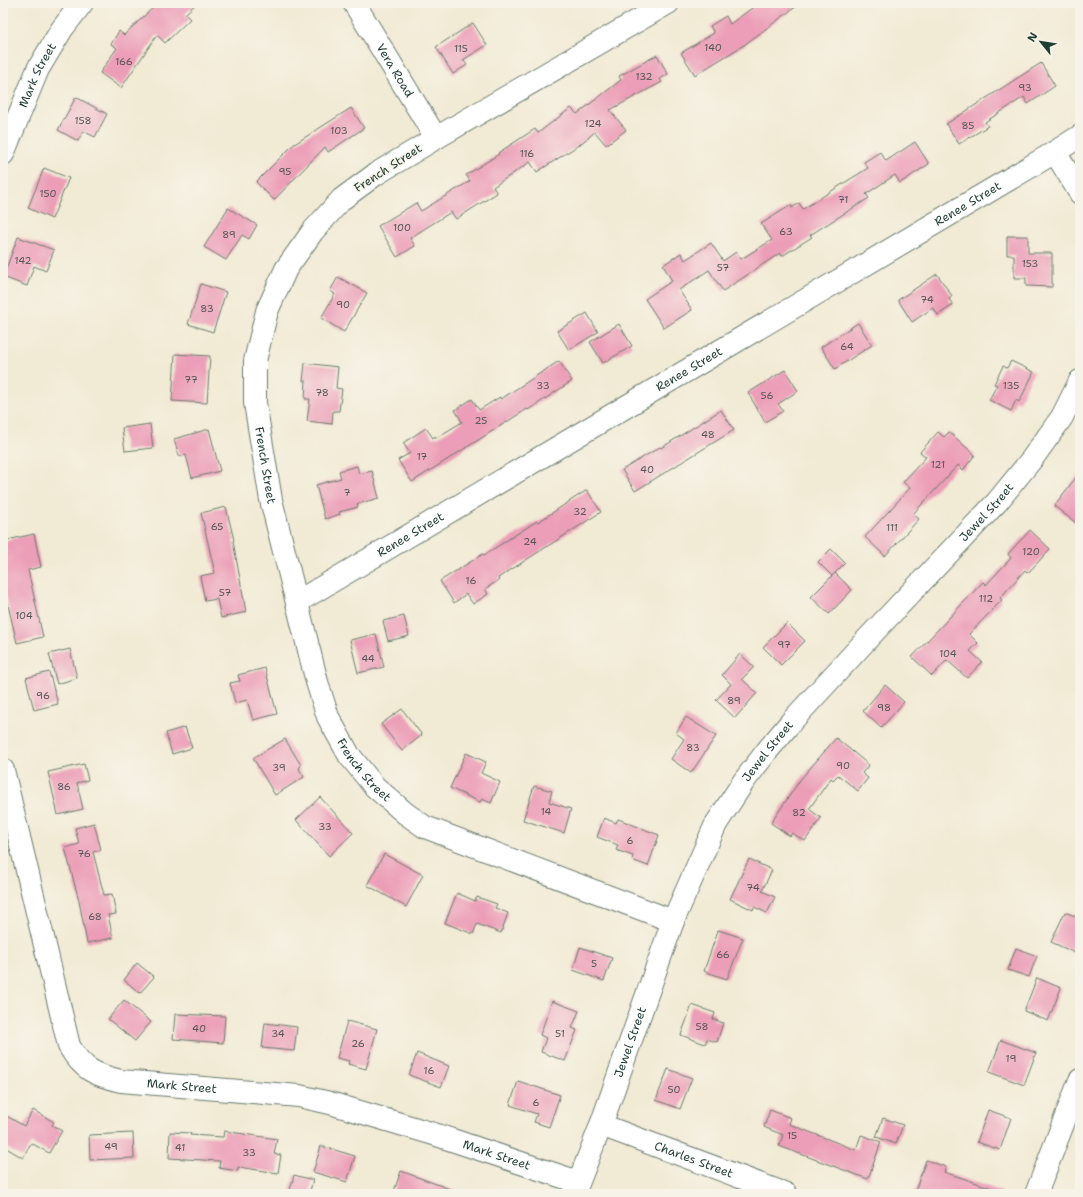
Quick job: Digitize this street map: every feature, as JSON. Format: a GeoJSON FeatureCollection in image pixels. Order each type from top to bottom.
{"type":"FeatureCollection","features":[{"type":"Feature","properties":{"kind":"street","name":"Mark Street"},"geometry":{"type":"LineString","coordinates":[[3,154],[38,69],[62,29],[82,3]]}},
{"type":"Feature","properties":{"kind":"street","name":"Vera Road"},"geometry":{"type":"LineString","coordinates":[[354,3],[436,138]]}},
{"type":"Feature","properties":{"kind":"street","name":"French Street"},"geometry":{"type":"LineString","coordinates":[[668,3],[376,174],[342,199],[313,231],[286,269],[267,311],[255,361],[254,403],[271,500],[315,675],[328,716],[349,755],[374,786],[405,813],[425,827],[673,921]]}},
{"type":"Feature","properties":{"kind":"street","name":"Renee Street"},"geometry":{"type":"LineString","coordinates":[[297,602],[1080,136]]}},
{"type":"Feature","properties":{"kind":"street"},"geometry":{"type":"LineString","coordinates":[[1055,152],[1080,193]]}},
{"type":"Feature","properties":{"kind":"street","name":"Jewel Street"},"geometry":{"type":"LineString","coordinates":[[576,1188],[601,1125],[673,921],[716,824],[749,775],[791,722],[997,502],[1032,459],[1062,417],[1080,381]]}},
{"type":"Feature","properties":{"kind":"street","name":"Mark Street"},"geometry":{"type":"LineString","coordinates":[[3,770],[69,1046],[81,1064],[92,1072],[103,1077],[121,1081],[300,1096],[330,1103],[437,1135],[576,1188]]}},
{"type":"Feature","properties":{"kind":"street"},"geometry":{"type":"LineString","coordinates":[[1036,1194],[1080,1080]]}},
{"type":"Feature","properties":{"kind":"street","name":"Charles Street"},"geometry":{"type":"LineString","coordinates":[[601,1125],[786,1194]]}},
{"type":"Feature","properties":{"kind":"building"},"geometry":{"type":"Polygon","coordinates":[[[158,3],[197,3],[185,14],[190,19],[165,43],[157,35],[121,88],[100,73],[117,48],[111,44],[119,31],[124,35],[158,3]]]}},
{"type":"Feature","properties":{"kind":"building"},"geometry":{"type":"Polygon","coordinates":[[[759,3],[801,3],[744,45],[695,75],[681,53],[714,33],[710,26],[726,16],[730,24],[759,3]]]}},
{"type":"Feature","properties":{"kind":"building"},"geometry":{"type":"Polygon","coordinates":[[[473,23],[487,45],[463,60],[467,65],[453,74],[436,47],[473,23]]]}},
{"type":"Feature","properties":{"kind":"building"},"geometry":{"type":"Polygon","coordinates":[[[657,55],[668,74],[660,79],[662,82],[610,110],[626,130],[606,145],[595,132],[579,145],[537,172],[530,162],[493,187],[497,193],[456,219],[451,212],[410,238],[415,246],[397,257],[378,226],[416,203],[421,211],[470,181],[466,175],[499,154],[498,153],[535,129],[538,133],[571,108],[577,114],[621,80],[619,76],[657,55]]]}},
{"type":"Feature","properties":{"kind":"building"},"geometry":{"type":"Polygon","coordinates":[[[1041,63],[1055,86],[1028,104],[1024,97],[985,122],[988,126],[959,144],[946,124],[1041,63]]]}},
{"type":"Feature","properties":{"kind":"building"},"geometry":{"type":"Polygon","coordinates":[[[76,97],[107,114],[95,137],[83,131],[78,141],[58,130],[76,97]]]}},
{"type":"Feature","properties":{"kind":"building"},"geometry":{"type":"Polygon","coordinates":[[[351,108],[364,128],[328,152],[325,147],[274,200],[256,182],[293,145],[351,108]]]}},
{"type":"Feature","properties":{"kind":"building"},"geometry":{"type":"Polygon","coordinates":[[[915,142],[929,164],[900,183],[895,175],[866,194],[869,198],[810,235],[812,237],[782,256],[780,253],[723,291],[709,270],[679,290],[692,310],[664,328],[645,299],[672,281],[663,265],[681,253],[685,260],[711,243],[723,261],[736,252],[741,259],[772,240],[761,224],[791,205],[792,208],[799,203],[803,209],[868,168],[864,162],[880,152],[886,161],[915,142]]]}},
{"type":"Feature","properties":{"kind":"building"},"geometry":{"type":"Polygon","coordinates":[[[44,168],[69,178],[52,219],[28,208],[44,168]]]}},
{"type":"Feature","properties":{"kind":"building"},"geometry":{"type":"Polygon","coordinates":[[[228,208],[257,225],[249,239],[242,235],[226,260],[204,247],[228,208]]]}},
{"type":"Feature","properties":{"kind":"building"},"geometry":{"type":"Polygon","coordinates":[[[1007,236],[1028,236],[1028,253],[1052,253],[1052,287],[1026,286],[1026,278],[1014,278],[1014,255],[1007,255],[1007,236]]]}},
{"type":"Feature","properties":{"kind":"building"},"geometry":{"type":"Polygon","coordinates":[[[18,237],[54,250],[46,271],[34,266],[27,286],[3,277],[18,237]]]}},
{"type":"Feature","properties":{"kind":"building"},"geometry":{"type":"Polygon","coordinates":[[[937,274],[952,296],[949,299],[953,305],[938,315],[933,308],[912,322],[898,300],[937,274]]]}},
{"type":"Feature","properties":{"kind":"building"},"geometry":{"type":"Polygon","coordinates":[[[338,277],[367,293],[344,332],[321,318],[335,294],[330,291],[338,277]]]}},
{"type":"Feature","properties":{"kind":"building"},"geometry":{"type":"Polygon","coordinates":[[[201,284],[226,292],[213,332],[188,324],[201,284]]]}},
{"type":"Feature","properties":{"kind":"building"},"geometry":{"type":"Polygon","coordinates":[[[587,313],[598,332],[569,350],[557,331],[587,313]]]}},
{"type":"Feature","properties":{"kind":"building"},"geometry":{"type":"Polygon","coordinates":[[[858,323],[872,345],[835,369],[821,347],[858,323]]]}},
{"type":"Feature","properties":{"kind":"building"},"geometry":{"type":"Polygon","coordinates":[[[619,324],[632,346],[603,363],[590,342],[619,324]]]}},
{"type":"Feature","properties":{"kind":"building"},"geometry":{"type":"Polygon","coordinates":[[[175,354],[210,356],[207,403],[172,401],[175,354]]]}},
{"type":"Feature","properties":{"kind":"building"},"geometry":{"type":"Polygon","coordinates":[[[559,361],[572,381],[412,482],[398,460],[410,453],[403,443],[426,428],[433,438],[435,436],[436,438],[462,422],[455,410],[472,399],[479,410],[500,397],[501,399],[559,361]]]}},
{"type":"Feature","properties":{"kind":"building"},"geometry":{"type":"Polygon","coordinates":[[[1011,361],[1034,372],[1019,402],[1016,400],[1011,411],[989,400],[997,385],[994,384],[1003,366],[1007,368],[1011,361]]]}},
{"type":"Feature","properties":{"kind":"building"},"geometry":{"type":"Polygon","coordinates":[[[305,363],[338,367],[336,388],[342,389],[339,411],[333,411],[332,424],[307,421],[310,399],[305,399],[306,381],[303,381],[305,363]]]}},
{"type":"Feature","properties":{"kind":"building"},"geometry":{"type":"Polygon","coordinates":[[[785,370],[798,391],[778,404],[783,411],[765,422],[748,393],[785,370]]]}},
{"type":"Feature","properties":{"kind":"building"},"geometry":{"type":"Polygon","coordinates":[[[721,410],[734,430],[635,491],[622,470],[660,447],[661,448],[721,410]]]}},
{"type":"Feature","properties":{"kind":"building"},"geometry":{"type":"Polygon","coordinates":[[[150,424],[153,448],[125,451],[122,428],[150,424]]]}},
{"type":"Feature","properties":{"kind":"building"},"geometry":{"type":"Polygon","coordinates":[[[209,429],[220,471],[192,478],[186,455],[179,456],[174,439],[209,429]]]}},
{"type":"Feature","properties":{"kind":"building"},"geometry":{"type":"Polygon","coordinates":[[[938,432],[944,437],[949,432],[975,455],[963,470],[958,465],[913,514],[919,519],[885,556],[865,537],[910,488],[903,482],[926,457],[920,452],[938,432]]]}},
{"type":"Feature","properties":{"kind":"building"},"geometry":{"type":"Polygon","coordinates":[[[357,466],[359,474],[372,471],[379,498],[357,504],[358,507],[339,512],[340,514],[325,519],[316,485],[341,478],[339,471],[357,466]]]}},
{"type":"Feature","properties":{"kind":"building"},"geometry":{"type":"Polygon","coordinates":[[[1080,472],[1080,526],[1054,506],[1080,472]]]}},
{"type":"Feature","properties":{"kind":"building"},"geometry":{"type":"Polygon","coordinates":[[[587,490],[601,512],[498,578],[499,580],[485,589],[488,594],[473,604],[466,594],[454,603],[440,581],[537,521],[538,522],[587,490]]]}},
{"type":"Feature","properties":{"kind":"building"},"geometry":{"type":"Polygon","coordinates":[[[226,507],[234,540],[246,612],[221,618],[217,599],[205,601],[200,576],[215,573],[201,513],[226,507]]]}},
{"type":"Feature","properties":{"kind":"building"},"geometry":{"type":"Polygon","coordinates":[[[1030,530],[1050,549],[1028,573],[1025,570],[1000,598],[1002,600],[969,634],[978,643],[970,651],[982,662],[967,678],[947,660],[932,676],[912,657],[983,582],[986,585],[1011,558],[1008,554],[1030,530]]]}},
{"type":"Feature","properties":{"kind":"building"},"geometry":{"type":"Polygon","coordinates":[[[34,534],[41,567],[28,570],[43,637],[17,643],[3,584],[3,541],[34,534]]]}},
{"type":"Feature","properties":{"kind":"building"},"geometry":{"type":"Polygon","coordinates":[[[831,549],[845,563],[832,576],[818,562],[831,549]]]}},
{"type":"Feature","properties":{"kind":"building"},"geometry":{"type":"Polygon","coordinates":[[[835,573],[852,590],[829,614],[811,597],[835,573]]]}},
{"type":"Feature","properties":{"kind":"building"},"geometry":{"type":"Polygon","coordinates":[[[404,616],[409,636],[388,641],[383,621],[404,616]]]}},
{"type":"Feature","properties":{"kind":"building"},"geometry":{"type":"Polygon","coordinates":[[[787,623],[805,641],[781,665],[763,647],[787,623]]]}},
{"type":"Feature","properties":{"kind":"building"},"geometry":{"type":"Polygon","coordinates":[[[376,634],[384,667],[358,673],[350,640],[376,634]]]}},
{"type":"Feature","properties":{"kind":"building"},"geometry":{"type":"Polygon","coordinates":[[[70,649],[77,678],[57,684],[49,654],[70,649]]]}},
{"type":"Feature","properties":{"kind":"building"},"geometry":{"type":"Polygon","coordinates":[[[740,654],[754,667],[742,679],[757,693],[735,718],[716,700],[731,684],[722,675],[740,654]]]}},
{"type":"Feature","properties":{"kind":"building"},"geometry":{"type":"Polygon","coordinates":[[[265,668],[277,714],[253,720],[247,700],[235,703],[230,683],[240,681],[238,675],[265,668]]]}},
{"type":"Feature","properties":{"kind":"building"},"geometry":{"type":"Polygon","coordinates":[[[49,672],[58,704],[34,710],[26,678],[49,672]]]}},
{"type":"Feature","properties":{"kind":"building"},"geometry":{"type":"Polygon","coordinates":[[[885,685],[904,702],[881,728],[863,711],[885,685]]]}},
{"type":"Feature","properties":{"kind":"building"},"geometry":{"type":"Polygon","coordinates":[[[402,709],[422,735],[402,751],[381,724],[402,709]]]}},
{"type":"Feature","properties":{"kind":"building"},"geometry":{"type":"Polygon","coordinates":[[[686,717],[716,736],[691,773],[671,759],[684,739],[676,733],[686,717]]]}},
{"type":"Feature","properties":{"kind":"building"},"geometry":{"type":"Polygon","coordinates":[[[185,727],[192,748],[172,754],[166,733],[185,727]]]}},
{"type":"Feature","properties":{"kind":"building"},"geometry":{"type":"Polygon","coordinates":[[[836,738],[869,765],[862,773],[868,778],[858,791],[838,775],[833,780],[831,778],[809,809],[821,818],[805,841],[792,833],[790,836],[771,823],[800,780],[836,738]]]}},
{"type":"Feature","properties":{"kind":"building"},"geometry":{"type":"Polygon","coordinates":[[[285,739],[301,765],[299,769],[304,777],[275,795],[253,758],[285,739]]]}},
{"type":"Feature","properties":{"kind":"building"},"geometry":{"type":"Polygon","coordinates":[[[466,753],[486,762],[481,773],[500,782],[491,803],[482,799],[480,802],[450,788],[466,753]]]}},
{"type":"Feature","properties":{"kind":"building"},"geometry":{"type":"Polygon","coordinates":[[[84,764],[88,780],[77,783],[83,809],[58,815],[48,772],[84,764]]]}},
{"type":"Feature","properties":{"kind":"building"},"geometry":{"type":"Polygon","coordinates":[[[534,786],[552,791],[549,802],[571,809],[564,833],[523,820],[534,786]]]}},
{"type":"Feature","properties":{"kind":"building"},"geometry":{"type":"Polygon","coordinates":[[[320,797],[353,833],[329,856],[296,820],[320,797]]]}},
{"type":"Feature","properties":{"kind":"building"},"geometry":{"type":"Polygon","coordinates":[[[604,818],[616,823],[618,819],[659,835],[648,866],[632,860],[633,856],[616,850],[618,845],[597,837],[604,818]]]}},
{"type":"Feature","properties":{"kind":"building"},"geometry":{"type":"Polygon","coordinates":[[[94,823],[101,850],[93,852],[104,895],[112,894],[116,914],[108,915],[113,938],[87,943],[79,901],[65,848],[79,844],[75,828],[94,823]]]}},
{"type":"Feature","properties":{"kind":"building"},"geometry":{"type":"Polygon","coordinates":[[[384,854],[423,875],[406,907],[367,885],[384,854]]]}},
{"type":"Feature","properties":{"kind":"building"},"geometry":{"type":"Polygon","coordinates":[[[749,859],[772,870],[762,891],[775,897],[767,913],[754,907],[753,910],[730,899],[749,859]]]}},
{"type":"Feature","properties":{"kind":"building"},"geometry":{"type":"Polygon","coordinates":[[[457,893],[475,901],[477,897],[497,904],[495,908],[508,913],[501,933],[477,924],[473,934],[445,923],[457,893]]]}},
{"type":"Feature","properties":{"kind":"building"},"geometry":{"type":"Polygon","coordinates":[[[1065,912],[1080,918],[1080,941],[1075,953],[1051,942],[1065,912]]]}},
{"type":"Feature","properties":{"kind":"building"},"geometry":{"type":"Polygon","coordinates":[[[718,930],[743,938],[727,979],[704,971],[718,930]]]}},
{"type":"Feature","properties":{"kind":"building"},"geometry":{"type":"Polygon","coordinates":[[[580,947],[612,958],[604,981],[573,970],[580,947]]]}},
{"type":"Feature","properties":{"kind":"building"},"geometry":{"type":"Polygon","coordinates":[[[1016,948],[1037,956],[1029,977],[1008,970],[1016,948]]]}},
{"type":"Feature","properties":{"kind":"building"},"geometry":{"type":"Polygon","coordinates":[[[137,963],[154,977],[140,993],[124,980],[137,963]]]}},
{"type":"Feature","properties":{"kind":"building"},"geometry":{"type":"Polygon","coordinates":[[[1037,978],[1061,988],[1048,1021],[1024,1011],[1037,978]]]}},
{"type":"Feature","properties":{"kind":"building"},"geometry":{"type":"Polygon","coordinates":[[[124,1000],[151,1022],[135,1041],[108,1019],[124,1000]]]}},
{"type":"Feature","properties":{"kind":"building"},"geometry":{"type":"Polygon","coordinates":[[[552,1001],[579,1011],[572,1028],[577,1030],[565,1061],[541,1052],[546,1038],[540,1035],[552,1001]]]}},
{"type":"Feature","properties":{"kind":"building"},"geometry":{"type":"Polygon","coordinates":[[[692,1005],[715,1013],[713,1019],[723,1023],[717,1042],[707,1039],[705,1044],[681,1035],[692,1005]]]}},
{"type":"Feature","properties":{"kind":"building"},"geometry":{"type":"Polygon","coordinates":[[[175,1014],[225,1016],[223,1043],[173,1039],[175,1014]]]}},
{"type":"Feature","properties":{"kind":"building"},"geometry":{"type":"Polygon","coordinates":[[[347,1021],[377,1029],[366,1069],[348,1064],[349,1061],[337,1058],[347,1021]]]}},
{"type":"Feature","properties":{"kind":"building"},"geometry":{"type":"Polygon","coordinates":[[[265,1023],[297,1027],[294,1051],[262,1048],[265,1023]]]}},
{"type":"Feature","properties":{"kind":"building"},"geometry":{"type":"Polygon","coordinates":[[[1001,1040],[1036,1053],[1024,1085],[989,1072],[1001,1040]]]}},
{"type":"Feature","properties":{"kind":"building"},"geometry":{"type":"Polygon","coordinates":[[[417,1053],[449,1066],[441,1087],[409,1075],[417,1053]]]}},
{"type":"Feature","properties":{"kind":"building"},"geometry":{"type":"Polygon","coordinates":[[[668,1069],[692,1078],[680,1109],[656,1100],[668,1069]]]}},
{"type":"Feature","properties":{"kind":"building"},"geometry":{"type":"Polygon","coordinates":[[[518,1081],[560,1095],[549,1127],[534,1122],[537,1114],[510,1105],[518,1081]]]}},
{"type":"Feature","properties":{"kind":"building"},"geometry":{"type":"Polygon","coordinates":[[[33,1110],[54,1122],[52,1125],[62,1131],[49,1153],[31,1143],[23,1158],[3,1146],[3,1114],[24,1126],[33,1110]]]}},
{"type":"Feature","properties":{"kind":"building"},"geometry":{"type":"Polygon","coordinates":[[[770,1110],[791,1118],[789,1124],[856,1150],[861,1135],[881,1142],[868,1179],[779,1146],[783,1135],[764,1127],[770,1110]]]}},
{"type":"Feature","properties":{"kind":"building"},"geometry":{"type":"Polygon","coordinates":[[[988,1110],[1011,1118],[1000,1150],[977,1142],[988,1110]]]}},
{"type":"Feature","properties":{"kind":"building"},"geometry":{"type":"Polygon","coordinates":[[[883,1118],[903,1125],[896,1144],[876,1137],[883,1118]]]}},
{"type":"Feature","properties":{"kind":"building"},"geometry":{"type":"Polygon","coordinates":[[[224,1131],[277,1139],[274,1154],[281,1155],[278,1173],[238,1167],[238,1171],[219,1168],[220,1161],[169,1158],[170,1132],[223,1137],[224,1131]]]}},
{"type":"Feature","properties":{"kind":"building"},"geometry":{"type":"Polygon","coordinates":[[[133,1133],[134,1158],[90,1160],[89,1135],[133,1133]]]}},
{"type":"Feature","properties":{"kind":"building"},"geometry":{"type":"Polygon","coordinates":[[[321,1146],[355,1156],[347,1182],[313,1172],[321,1146]]]}},
{"type":"Feature","properties":{"kind":"building"},"geometry":{"type":"Polygon","coordinates":[[[926,1160],[946,1167],[944,1172],[1001,1191],[1001,1194],[914,1194],[926,1160]]]}},
{"type":"Feature","properties":{"kind":"building"},"geometry":{"type":"Polygon","coordinates":[[[401,1171],[458,1192],[457,1194],[393,1194],[401,1171]]]}},
{"type":"Feature","properties":{"kind":"building"},"geometry":{"type":"Polygon","coordinates":[[[294,1175],[313,1180],[309,1194],[289,1194],[294,1175]]]}}]}
